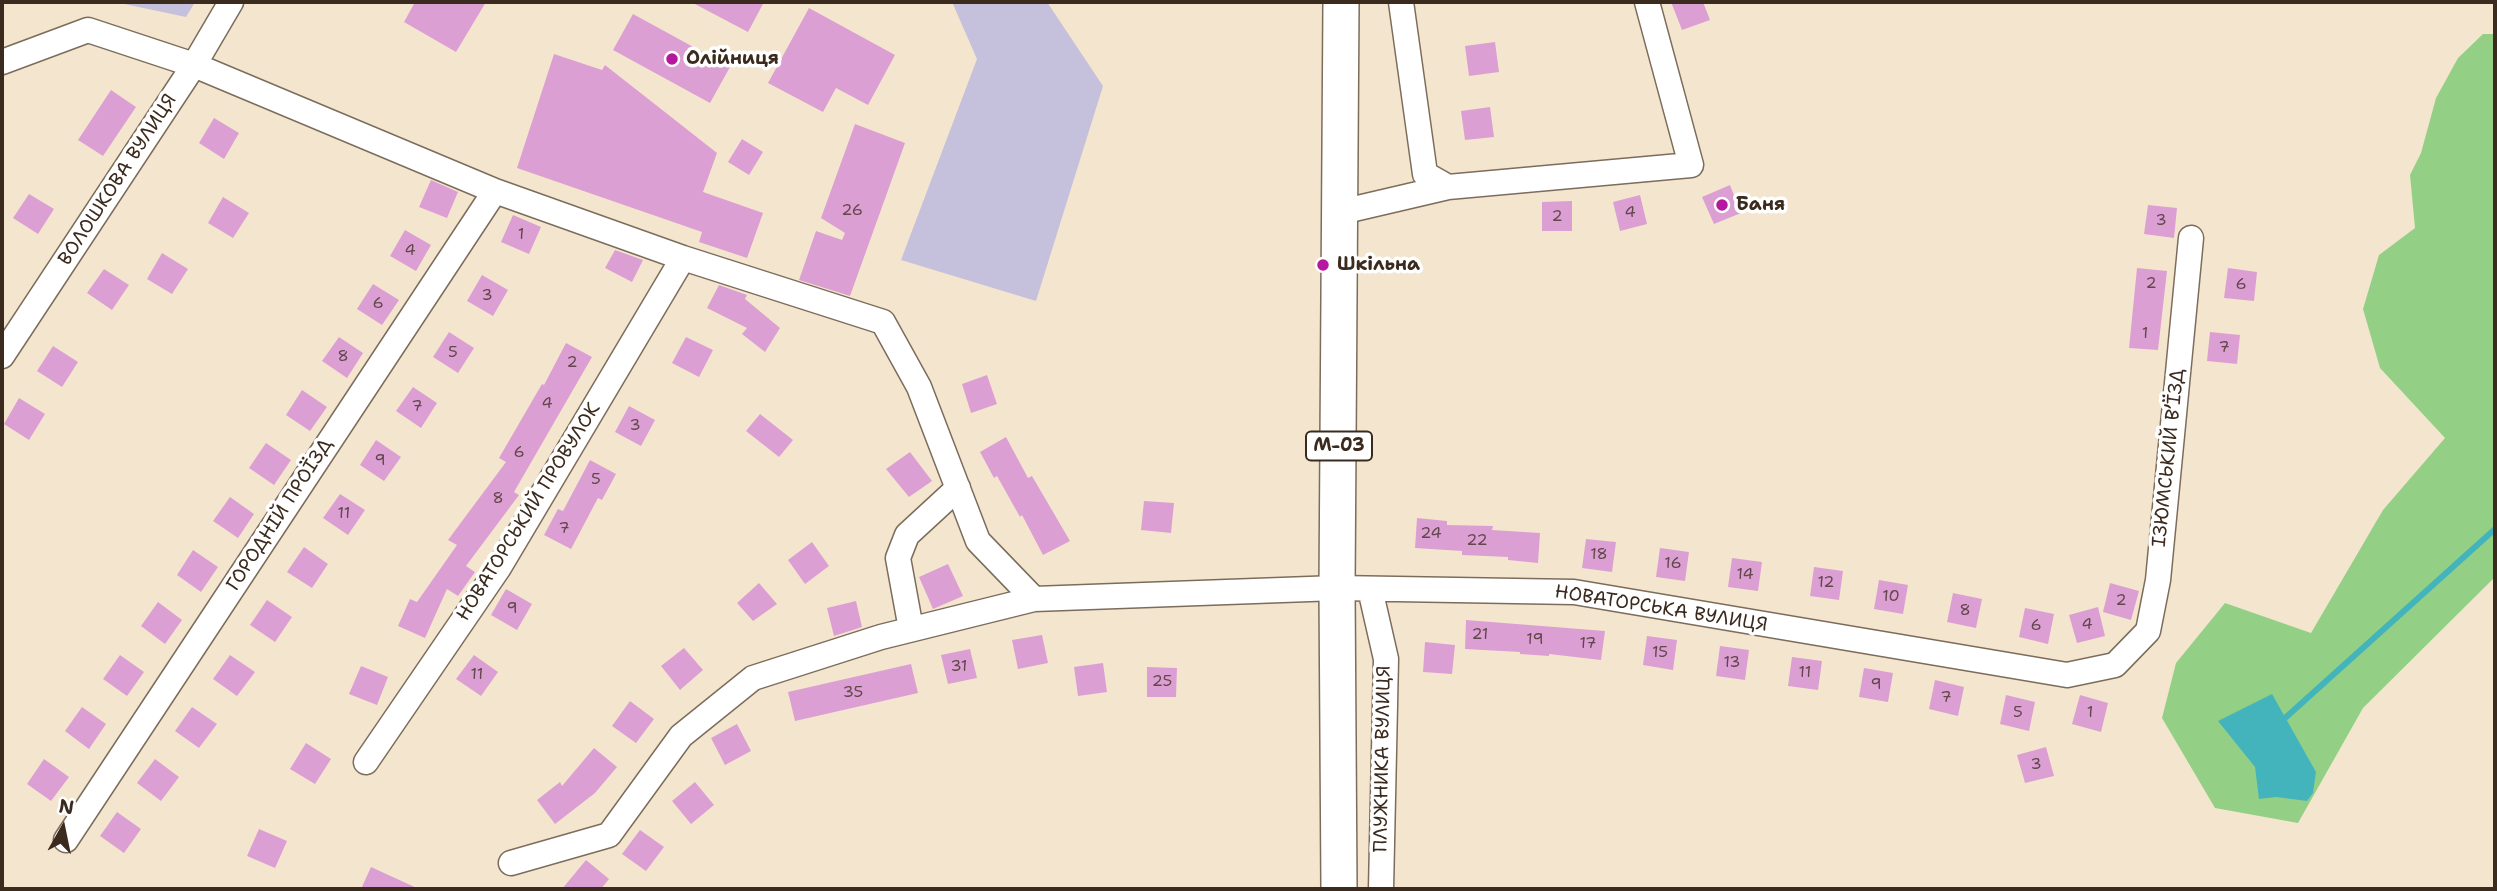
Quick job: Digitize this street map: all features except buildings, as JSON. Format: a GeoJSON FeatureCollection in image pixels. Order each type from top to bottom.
{"type":"FeatureCollection","features":[{"type":"Feature","properties":{"kind":"highway","name":"М-03"},"geometry":{"type":"LineString","coordinates":[[1339,889],[1354,588],[1341,212],[1341,2]]}},
{"type":"Feature","properties":{"kind":"street","name":"ВОЛОШКОВА ВУЛИЦЯ"},"geometry":{"type":"LineString","coordinates":[[2,356],[194,65],[231,2]]}},
{"type":"Feature","properties":{"kind":"street"},"geometry":{"type":"LineString","coordinates":[[1401,2],[1424,174],[1448,187]]}},
{"type":"Feature","properties":{"kind":"street"},"geometry":{"type":"LineString","coordinates":[[1341,212],[1448,187],[1691,165],[1647,2]]}},
{"type":"Feature","properties":{"kind":"street"},"geometry":{"type":"LineString","coordinates":[[2,62],[88,30],[194,65],[495,191],[683,258],[883,322],[919,387],[978,541],[1034,599]]}},
{"type":"Feature","properties":{"kind":"street","name":"ГОРОДНІЙ ПРОЇЗД"},"geometry":{"type":"LineString","coordinates":[[66,840],[495,191]]}},
{"type":"Feature","properties":{"kind":"street","name":"ІЗЮМСЬКИЙ В’ЇЗД"},"geometry":{"type":"LineString","coordinates":[[2115,665],[2148,631],[2158,580],[2191,238]]}},
{"type":"Feature","properties":{"kind":"street","name":"НОВАТОРСЬКИЙ ПРОВУЛОК"},"geometry":{"type":"LineString","coordinates":[[366,762],[498,569],[683,258]]}},
{"type":"Feature","properties":{"kind":"street"},"geometry":{"type":"LineString","coordinates":[[911,629],[898,558],[908,535],[958,488]]}},
{"type":"Feature","properties":{"kind":"street","name":"НОВАТОРСЬКА ВУЛИЦЯ"},"geometry":{"type":"LineString","coordinates":[[511,863],[609,835],[681,736],[753,678],[881,637],[1034,599],[1354,588],[1574,592],[2067,675],[2115,665]]}},
{"type":"Feature","properties":{"kind":"street","name":"ПЛУЖНИКА ВУЛИЦЯ"},"geometry":{"type":"LineString","coordinates":[[1354,588],[1386,659],[1381,889]]}},
{"type":"Feature","properties":{"kind":"shaded area"},"geometry":{"type":"Polygon","coordinates":[[[115,2],[195,2],[186,17],[115,2]]]}},
{"type":"Feature","properties":{"kind":"shaded area"},"geometry":{"type":"Polygon","coordinates":[[[952,2],[1047,2],[1103,86],[1036,301],[901,260],[977,59],[952,2]]]}},
{"type":"Feature","properties":{"kind":"green space"},"geometry":{"type":"Polygon","coordinates":[[[2483,34],[2495,34],[2495,577],[2363,708],[2298,823],[2215,808],[2162,718],[2176,663],[2225,603],[2311,633],[2383,510],[2445,438],[2380,368],[2363,309],[2379,255],[2415,228],[2410,175],[2421,153],[2436,98],[2458,58],[2483,34]]]}},
{"type":"Feature","properties":{"kind":"water"},"geometry":{"type":"Polygon","coordinates":[[[2272,694],[2316,772],[2313,793],[2307,801],[2276,797],[2259,799],[2255,767],[2218,721],[2272,694]]]}},
{"type":"Feature","properties":{"kind":"waterway"},"geometry":{"type":"LineString","coordinates":[[2284,719],[2495,529]]}},
{"type":"Feature","properties":{"kind":"place","name":"Олійниця"},"geometry":{"type":"Point","coordinates":[672,59]}},
{"type":"Feature","properties":{"kind":"place","name":"Баня"},"geometry":{"type":"Point","coordinates":[1722,205]}},
{"type":"Feature","properties":{"kind":"place","name":"Шкільна"},"geometry":{"type":"Point","coordinates":[1323,265]}}]}
